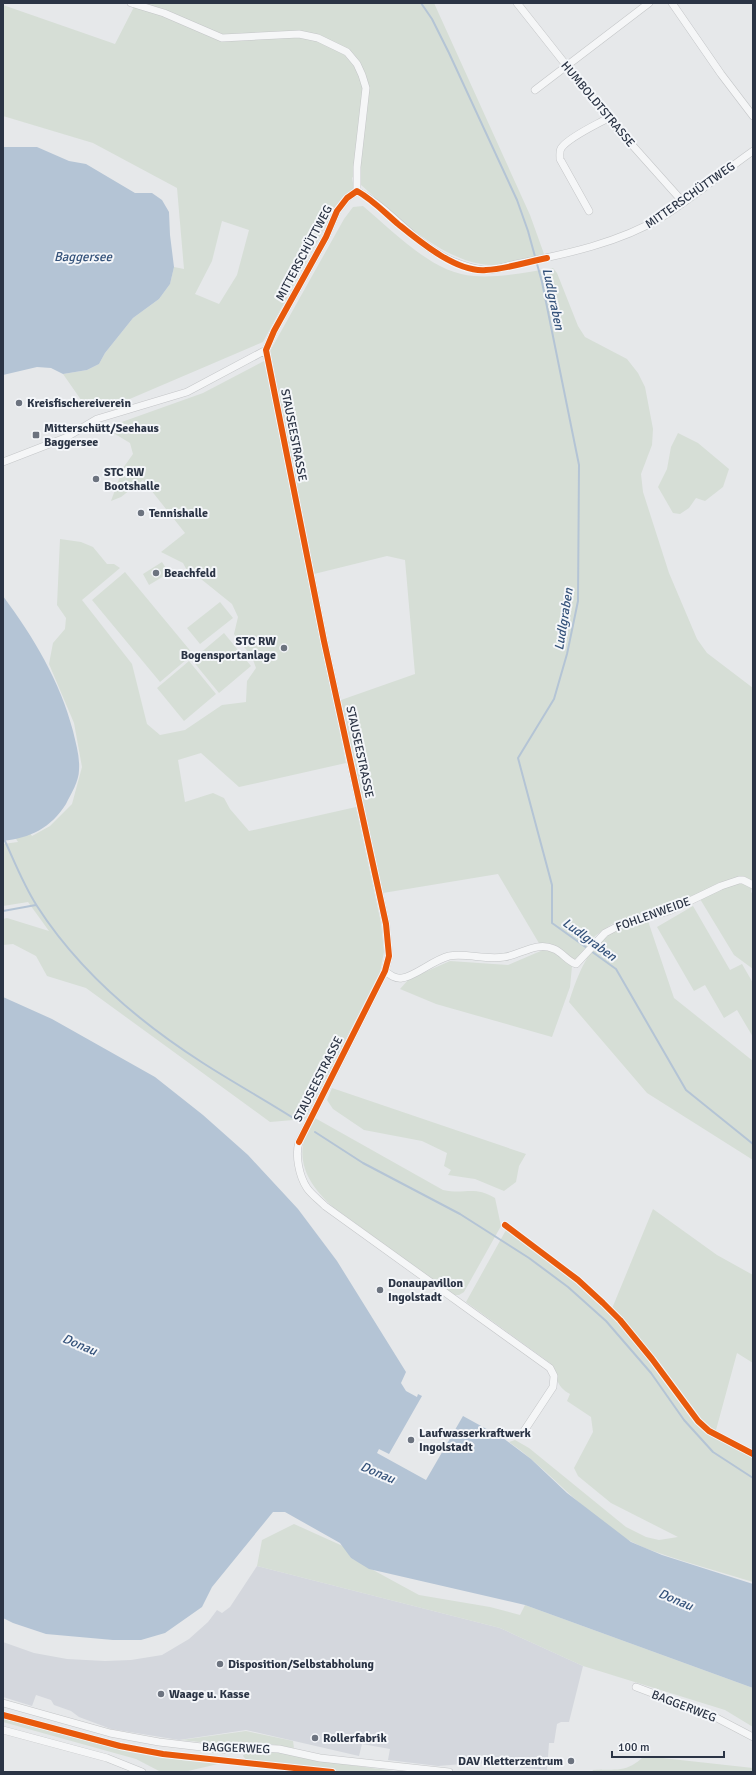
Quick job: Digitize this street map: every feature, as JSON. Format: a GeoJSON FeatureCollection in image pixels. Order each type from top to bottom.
{"type":"FeatureCollection","features":[{"type":"Feature","properties":{"kind":"street"},"geometry":{"type":"LineString","coordinates":[[131,3],[164,13],[222,38],[299,34],[318,38],[347,52],[360,70],[366,88],[357,167],[357,192]]}},
{"type":"Feature","properties":{"kind":"street","name":"HUMBOLDTSTRASSE"},"geometry":{"type":"LineString","coordinates":[[517,3],[566,67],[608,118],[683,202]]}},
{"type":"Feature","properties":{"kind":"street"},"geometry":{"type":"LineString","coordinates":[[536,90],[649,3]]}},
{"type":"Feature","properties":{"kind":"street"},"geometry":{"type":"LineString","coordinates":[[672,3],[708,57],[753,116]]}},
{"type":"Feature","properties":{"kind":"street"},"geometry":{"type":"LineString","coordinates":[[589,211],[560,159],[559,152],[562,146],[570,140],[608,118]]}},
{"type":"Feature","properties":{"kind":"street","name":"MITTERSCHÜTTWEG"},"geometry":{"type":"LineString","coordinates":[[266,350],[274,331],[326,237],[338,211],[347,198],[357,192],[368,197],[422,243],[450,261],[468,267],[485,270],[547,258],[621,237],[652,223],[753,151]]}},
{"type":"Feature","properties":{"kind":"street"},"geometry":{"type":"LineString","coordinates":[[3,462],[65,438],[97,419],[187,392],[266,350]]}},
{"type":"Feature","properties":{"kind":"street","name":"STAUSEESTRASSE"},"geometry":{"type":"LineString","coordinates":[[266,350],[324,642],[386,924],[389,956],[385,971],[299,1142],[297,1148],[300,1168],[307,1188],[325,1206],[550,1368],[554,1376],[553,1387],[524,1431]]}},
{"type":"Feature","properties":{"kind":"street","name":"FOHLENWEIDE"},"geometry":{"type":"LineString","coordinates":[[385,971],[392,976],[402,978],[431,963],[450,956],[503,958],[530,948],[543,947],[554,949],[568,960],[576,964],[593,944],[605,933],[622,924],[669,911],[721,886],[743,880],[753,885]]}},
{"type":"Feature","properties":{"kind":"street","name":"BAGGERWEG"},"geometry":{"type":"LineString","coordinates":[[636,1687],[713,1716],[753,1737]]}},
{"type":"Feature","properties":{"kind":"street","name":"BAGGERWEG"},"geometry":{"type":"LineString","coordinates":[[3,1703],[110,1733],[159,1742],[227,1750],[259,1748],[279,1749],[320,1758],[449,1772]]}},
{"type":"Feature","properties":{"kind":"street"},"geometry":{"type":"LineString","coordinates":[[3,1730],[107,1758],[142,1772]]}},
{"type":"Feature","properties":{"kind":"shaded area"},"geometry":{"type":"Polygon","coordinates":[[[136,3],[434,3],[530,215],[544,254],[497,265],[481,264],[463,259],[429,241],[412,229],[352,177],[354,189],[335,209],[263,342],[118,404],[86,407],[63,374],[87,370],[99,364],[105,353],[133,318],[159,299],[170,284],[174,267],[184,269],[177,188],[93,143],[3,116],[3,5],[115,44],[136,3]],[[222,221],[212,261],[195,294],[219,304],[237,275],[249,230],[222,221]]]}},
{"type":"Feature","properties":{"kind":"shaded area"},"geometry":{"type":"Polygon","coordinates":[[[363,206],[414,250],[444,268],[459,273],[474,276],[493,276],[553,268],[557,273],[578,326],[585,337],[627,359],[638,373],[645,387],[653,429],[652,445],[641,474],[643,492],[669,573],[697,639],[707,653],[753,688],[753,878],[751,892],[753,894],[753,969],[734,955],[697,894],[653,913],[612,924],[595,936],[572,966],[570,987],[552,1037],[436,1004],[400,989],[409,979],[450,961],[508,965],[543,950],[498,874],[383,893],[341,700],[415,674],[405,560],[387,556],[314,574],[270,351],[344,219],[353,207],[363,206]]]}},
{"type":"Feature","properties":{"kind":"shaded area"},"geometry":{"type":"Polygon","coordinates":[[[264,361],[346,763],[239,787],[201,753],[178,760],[185,802],[213,793],[224,798],[230,809],[249,831],[356,807],[381,923],[384,952],[380,972],[305,1119],[270,1122],[86,988],[47,976],[36,956],[13,944],[3,945],[3,919],[7,918],[49,931],[28,902],[3,906],[3,844],[18,842],[15,837],[28,830],[32,836],[50,826],[72,804],[82,767],[74,723],[49,664],[53,643],[65,629],[66,618],[57,605],[60,539],[81,542],[93,547],[107,564],[114,564],[120,568],[82,600],[132,664],[147,724],[160,735],[185,730],[222,705],[246,702],[247,681],[256,668],[252,657],[234,634],[238,617],[232,604],[201,579],[191,578],[183,563],[161,552],[185,533],[143,480],[121,497],[111,501],[123,468],[133,454],[130,443],[105,428],[203,393],[264,361]]]}},
{"type":"Feature","properties":{"kind":"shaded area"},"geometry":{"type":"Polygon","coordinates":[[[678,433],[698,443],[729,469],[723,487],[705,501],[696,498],[689,508],[680,514],[673,513],[658,487],[667,469],[671,447],[678,433]]]}},
{"type":"Feature","properties":{"kind":"shaded area","name":"Beachfeld"},"geometry":{"type":"Polygon","coordinates":[[[162,562],[169,573],[149,585],[143,574],[162,562]]]}},
{"type":"Feature","properties":{"kind":"shaded area"},"geometry":{"type":"Polygon","coordinates":[[[125,572],[193,654],[160,682],[92,600],[125,572]]]}},
{"type":"Feature","properties":{"kind":"shaded area"},"geometry":{"type":"Polygon","coordinates":[[[220,602],[233,618],[200,644],[187,628],[220,602]]]}},
{"type":"Feature","properties":{"kind":"shaded area"},"geometry":{"type":"Polygon","coordinates":[[[224,633],[251,666],[219,693],[192,660],[224,633]]]}},
{"type":"Feature","properties":{"kind":"shaded area"},"geometry":{"type":"Polygon","coordinates":[[[189,661],[216,694],[184,721],[157,688],[189,661]]]}},
{"type":"Feature","properties":{"kind":"shaded area"},"geometry":{"type":"Polygon","coordinates":[[[693,906],[730,970],[742,964],[753,983],[753,1037],[737,1010],[724,1018],[705,985],[694,991],[657,927],[693,906]]]}},
{"type":"Feature","properties":{"kind":"shaded area"},"geometry":{"type":"Polygon","coordinates":[[[648,921],[674,998],[753,1061],[753,1160],[647,1093],[569,1002],[581,969],[601,939],[621,927],[648,921]]]}},
{"type":"Feature","properties":{"kind":"shaded area"},"geometry":{"type":"Polygon","coordinates":[[[332,1088],[526,1154],[519,1166],[516,1182],[504,1191],[475,1179],[448,1175],[451,1170],[444,1166],[447,1153],[422,1141],[364,1130],[333,1109],[327,1100],[332,1088]]]}},
{"type":"Feature","properties":{"kind":"shaded area"},"geometry":{"type":"Polygon","coordinates":[[[315,1118],[443,1190],[458,1192],[475,1191],[495,1198],[501,1226],[464,1292],[459,1295],[454,1295],[333,1207],[319,1193],[305,1169],[302,1150],[307,1132],[315,1118]]]}},
{"type":"Feature","properties":{"kind":"shaded area"},"geometry":{"type":"Polygon","coordinates":[[[653,1209],[717,1255],[753,1275],[753,1363],[737,1353],[716,1430],[753,1452],[753,1582],[683,1561],[650,1550],[632,1542],[616,1532],[584,1507],[540,1466],[509,1442],[515,1440],[529,1448],[626,1527],[646,1537],[659,1540],[678,1537],[611,1503],[578,1476],[574,1468],[593,1432],[591,1417],[567,1401],[570,1394],[562,1388],[557,1381],[550,1363],[466,1302],[506,1230],[578,1281],[611,1311],[653,1209]]]}},
{"type":"Feature","properties":{"kind":"shaded area"},"geometry":{"type":"Polygon","coordinates":[[[294,1524],[345,1547],[351,1558],[419,1595],[490,1607],[520,1615],[525,1605],[753,1688],[753,1727],[725,1710],[583,1666],[500,1628],[257,1566],[262,1540],[294,1524]]]}},
{"type":"Feature","properties":{"kind":"shaded area"},"geometry":{"type":"Polygon","coordinates":[[[257,1566],[500,1628],[583,1666],[569,1722],[561,1722],[557,1724],[554,1743],[549,1743],[547,1770],[475,1763],[438,1766],[388,1760],[390,1749],[362,1744],[359,1756],[246,1730],[179,1740],[111,1729],[79,1717],[71,1711],[54,1705],[51,1700],[36,1695],[32,1706],[3,1697],[3,1642],[34,1653],[67,1659],[105,1661],[131,1660],[162,1655],[189,1639],[208,1622],[217,1610],[222,1613],[230,1607],[257,1566]]]}},
{"type":"Feature","properties":{"kind":"shaded area"},"geometry":{"type":"Polygon","coordinates":[[[3,1717],[121,1748],[181,1760],[218,1764],[188,1771],[161,1772],[136,1759],[3,1722],[3,1717]]]}},
{"type":"Feature","properties":{"kind":"shaded area"},"geometry":{"type":"Polygon","coordinates":[[[246,1731],[293,1741],[294,1748],[264,1743],[227,1745],[181,1740],[246,1731]]]}},
{"type":"Feature","properties":{"kind":"shaded area"},"geometry":{"type":"Polygon","coordinates":[[[257,1751],[279,1752],[321,1761],[401,1772],[293,1772],[251,1766],[243,1756],[244,1754],[257,1751]]]}},
{"type":"Feature","properties":{"kind":"shaded area"},"geometry":{"type":"Polygon","coordinates":[[[644,1756],[753,1768],[753,1772],[592,1772],[593,1770],[615,1770],[626,1768],[644,1756]]]}},
{"type":"Feature","properties":{"kind":"water","name":"Baggersee"},"geometry":{"type":"Polygon","coordinates":[[[3,147],[37,147],[69,161],[86,164],[135,193],[152,193],[162,200],[169,212],[174,267],[170,284],[159,299],[133,318],[105,353],[99,364],[87,370],[63,374],[51,368],[37,367],[3,375],[3,147]]]}},
{"type":"Feature","properties":{"kind":"water"},"geometry":{"type":"Polygon","coordinates":[[[3,596],[45,660],[61,695],[68,713],[78,750],[79,774],[66,804],[54,819],[47,825],[31,834],[13,840],[3,841],[3,596]]]}},
{"type":"Feature","properties":{"kind":"water","name":"Donau"},"geometry":{"type":"Polygon","coordinates":[[[3,997],[52,1019],[155,1077],[203,1115],[248,1155],[298,1209],[337,1261],[406,1372],[401,1383],[406,1391],[417,1397],[418,1394],[422,1396],[389,1454],[379,1449],[377,1453],[426,1480],[463,1416],[503,1438],[531,1459],[567,1493],[631,1542],[662,1555],[753,1584],[753,1688],[525,1605],[369,1569],[351,1558],[340,1543],[285,1512],[273,1512],[212,1587],[202,1607],[165,1633],[141,1640],[113,1640],[46,1634],[3,1618],[3,997]]]}},
{"type":"Feature","properties":{"kind":"waterway","name":"Ludlgraben"},"geometry":{"type":"LineString","coordinates":[[421,3],[432,19],[449,53],[517,200],[528,231],[542,282],[579,465],[578,601],[567,654],[554,699],[518,758],[552,885],[552,923],[587,948]]}},
{"type":"Feature","properties":{"kind":"waterway"},"geometry":{"type":"LineString","coordinates":[[5,841],[28,890],[53,929],[71,952],[111,993],[179,1047],[298,1121]]}},
{"type":"Feature","properties":{"kind":"waterway"},"geometry":{"type":"LineString","coordinates":[[3,911],[36,905]]}},
{"type":"Feature","properties":{"kind":"waterway","name":"Ludlgraben"},"geometry":{"type":"LineString","coordinates":[[591,951],[616,969],[686,1090],[753,1144]]}},
{"type":"Feature","properties":{"kind":"waterway"},"geometry":{"type":"LineString","coordinates":[[315,1132],[363,1163],[460,1214],[529,1258],[568,1287],[606,1321],[651,1373],[684,1420],[713,1452],[753,1478]]}},
{"type":"Feature","properties":{"kind":"cycle path"},"geometry":{"type":"LineString","coordinates":[[299,1142],[385,971],[389,956],[386,924],[324,641],[266,350],[274,331],[326,237],[337,211],[347,198],[357,191],[373,202],[427,247],[463,266],[475,270],[486,270],[509,267],[547,258]]}},
{"type":"Feature","properties":{"kind":"cycle path"},"geometry":{"type":"LineString","coordinates":[[505,1225],[578,1280],[620,1320],[652,1359],[698,1421],[709,1431],[753,1454]]}},
{"type":"Feature","properties":{"kind":"cycle path"},"geometry":{"type":"LineString","coordinates":[[3,1715],[120,1746],[163,1754],[332,1772]]}},
{"type":"Feature","properties":{"kind":"place","name":"Kreisfischereiverein"},"geometry":{"type":"Point","coordinates":[19,403]}},
{"type":"Feature","properties":{"kind":"place","name":"Mitterschütt/Seehaus Baggersee"},"geometry":{"type":"Point","coordinates":[36,435]}},
{"type":"Feature","properties":{"kind":"place","name":"STC RW Bootshalle"},"geometry":{"type":"Point","coordinates":[96,479]}},
{"type":"Feature","properties":{"kind":"place","name":"Tennishalle"},"geometry":{"type":"Point","coordinates":[141,513]}},
{"type":"Feature","properties":{"kind":"place","name":"Beachfeld"},"geometry":{"type":"Point","coordinates":[156,573]}},
{"type":"Feature","properties":{"kind":"place","name":"STC RW Bogensportanlage"},"geometry":{"type":"Point","coordinates":[284,648]}},
{"type":"Feature","properties":{"kind":"place","name":"Donaupavillon Ingolstadt"},"geometry":{"type":"Point","coordinates":[380,1290]}},
{"type":"Feature","properties":{"kind":"place","name":"Laufwasserkraftwerk Ingolstadt"},"geometry":{"type":"Point","coordinates":[411,1440]}},
{"type":"Feature","properties":{"kind":"place","name":"Disposition/Selbstabholung"},"geometry":{"type":"Point","coordinates":[220,1664]}},
{"type":"Feature","properties":{"kind":"place","name":"Waage u. Kasse"},"geometry":{"type":"Point","coordinates":[161,1694]}},
{"type":"Feature","properties":{"kind":"place","name":"Rollerfabrik"},"geometry":{"type":"Point","coordinates":[315,1738]}},
{"type":"Feature","properties":{"kind":"place","name":"DAV Kletterzentrum"},"geometry":{"type":"Point","coordinates":[571,1761]}}]}
